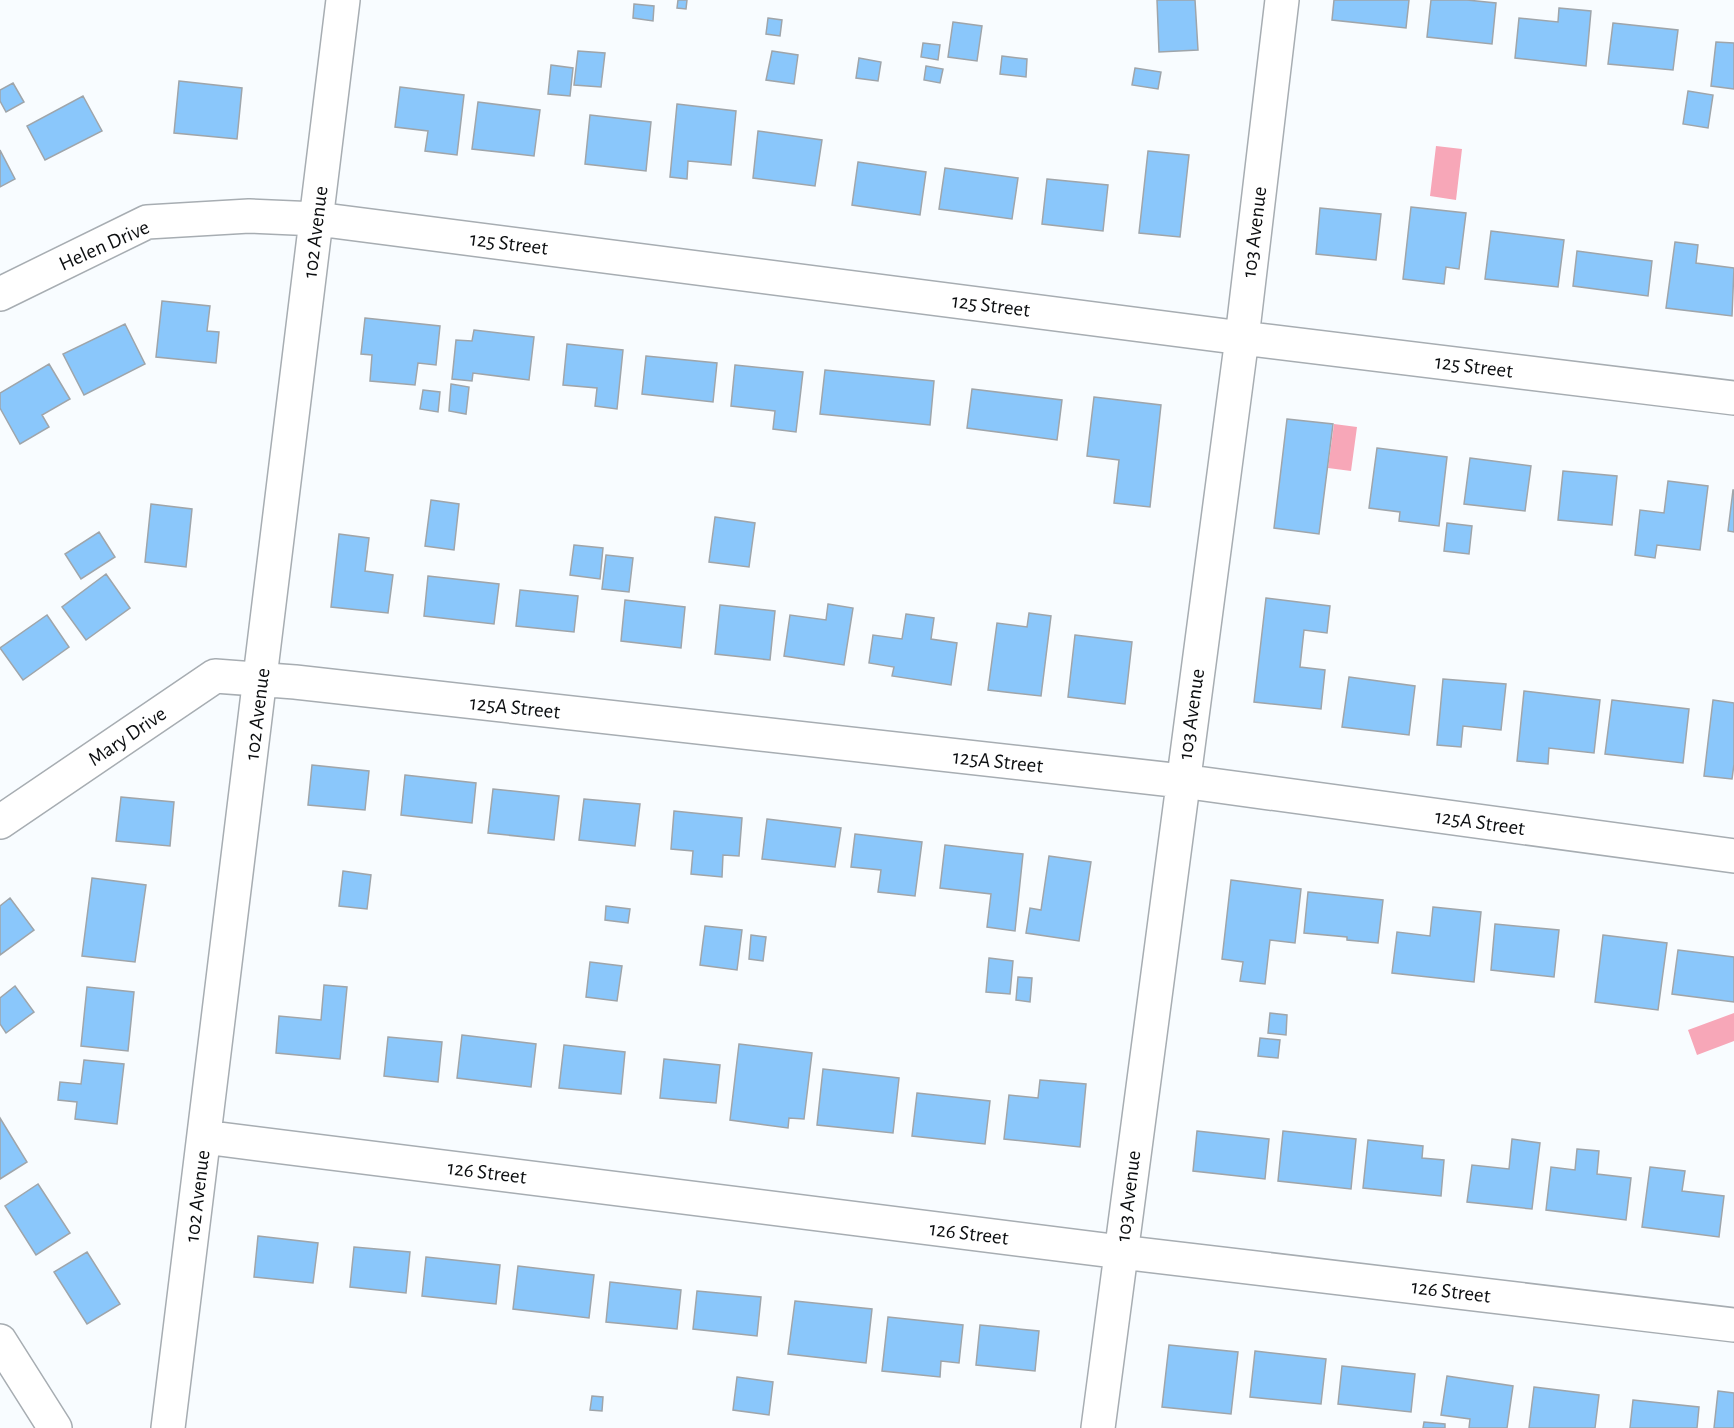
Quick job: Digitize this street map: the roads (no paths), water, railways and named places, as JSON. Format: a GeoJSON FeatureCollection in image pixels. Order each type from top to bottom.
{"type":"FeatureCollection","features":[{"type":"Feature","properties":{"kind":"street","name":"102 Avenue"},"geometry":{"type":"LineString","coordinates":[[168,1428],[343,0]]}},
{"type":"Feature","properties":{"kind":"street","name":"103 Avenue"},"geometry":{"type":"LineString","coordinates":[[1098,1428],[1242,338],[1282,0]]}},
{"type":"Feature","properties":{"kind":"street","name":"125 Street"},"geometry":{"type":"LineString","coordinates":[[249,216],[317,219],[1242,338],[1734,398]]}},
{"type":"Feature","properties":{"kind":"street","name":"Helen Drive"},"geometry":{"type":"LineString","coordinates":[[0,294],[147,222],[249,216]]}},
{"type":"Feature","properties":{"kind":"street","name":"Mary Drive"},"geometry":{"type":"LineString","coordinates":[[0,822],[215,676],[261,679]]}},
{"type":"Feature","properties":{"kind":"street","name":"125A Street"},"geometry":{"type":"LineString","coordinates":[[261,679],[1182,782],[1734,856]]}},
{"type":"Feature","properties":{"kind":"street","name":"126 Street"},"geometry":{"type":"LineString","coordinates":[[204,1137],[1121,1252],[1734,1324]]}},
{"type":"Feature","properties":{"kind":"street"},"geometry":{"type":"LineString","coordinates":[[0,1341],[55,1428]]}}]}
